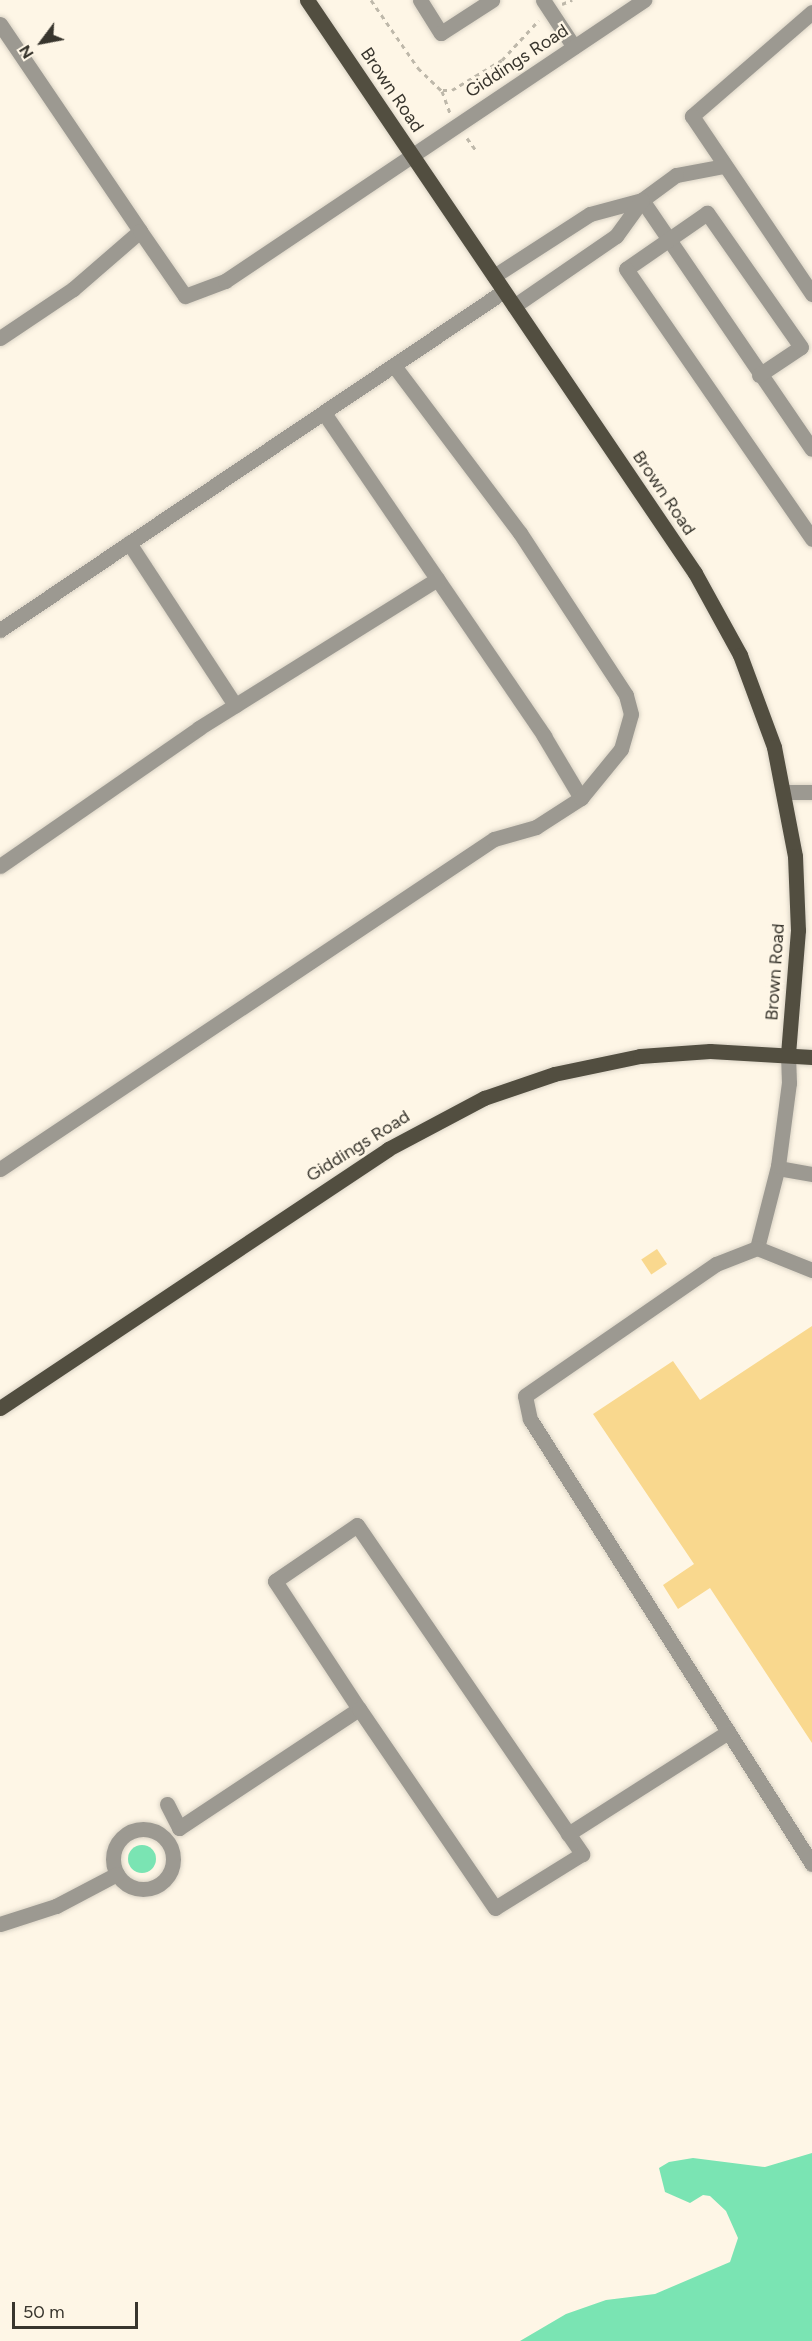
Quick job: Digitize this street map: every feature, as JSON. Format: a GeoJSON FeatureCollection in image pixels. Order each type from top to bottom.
{"type":"FeatureCollection","features":[{"type":"Feature","properties":{"kind":"main road","name":"Brown Road"},"geometry":{"type":"LineString","coordinates":[[307,0],[715,606],[753,685],[785,792],[794,847],[799,912],[788,1054]]}},
{"type":"Feature","properties":{"kind":"main road","name":"Giddings Road"},"geometry":{"type":"LineString","coordinates":[[0,1408],[317,1194],[410,1135],[478,1101],[554,1074],[628,1058],[710,1051],[788,1054]]}},
{"type":"Feature","properties":{"kind":"main road"},"geometry":{"type":"LineString","coordinates":[[788,1054],[812,1057]]}},
{"type":"Feature","properties":{"kind":"street"},"geometry":{"type":"LineString","coordinates":[[420,0],[441,33],[492,0]]}},
{"type":"Feature","properties":{"kind":"street","name":"Giddings Road"},"geometry":{"type":"LineString","coordinates":[[140,231],[185,296],[225,281],[411,154],[644,0]]}},
{"type":"Feature","properties":{"kind":"street"},"geometry":{"type":"LineString","coordinates":[[547,6],[574,47]]}},
{"type":"Feature","properties":{"kind":"street"},"geometry":{"type":"LineString","coordinates":[[812,12],[692,116],[812,294]]}},
{"type":"Feature","properties":{"kind":"street"},"geometry":{"type":"LineString","coordinates":[[0,24],[140,231],[73,290],[0,338]]}},
{"type":"Feature","properties":{"kind":"street"},"geometry":{"type":"LineString","coordinates":[[514,306],[616,236],[642,200],[676,175],[724,166]]}},
{"type":"Feature","properties":{"kind":"street"},"geometry":{"type":"LineString","coordinates":[[494,276],[590,214],[642,200]]}},
{"type":"Feature","properties":{"kind":"street"},"geometry":{"type":"LineString","coordinates":[[642,200],[759,375],[812,449]]}},
{"type":"Feature","properties":{"kind":"street"},"geometry":{"type":"LineString","coordinates":[[759,375],[801,347],[707,213],[626,269],[812,539]]}},
{"type":"Feature","properties":{"kind":"street"},"geometry":{"type":"LineString","coordinates":[[0,630],[504,291]]}},
{"type":"Feature","properties":{"kind":"street"},"geometry":{"type":"LineString","coordinates":[[0,1169],[495,839],[536,827],[581,798],[621,749],[631,714],[626,695],[520,532],[394,366]]}},
{"type":"Feature","properties":{"kind":"street"},"geometry":{"type":"LineString","coordinates":[[324,413],[437,579],[581,798]]}},
{"type":"Feature","properties":{"kind":"street"},"geometry":{"type":"LineString","coordinates":[[129,543],[235,705]]}},
{"type":"Feature","properties":{"kind":"street"},"geometry":{"type":"LineString","coordinates":[[0,866],[235,705],[437,579]]}},
{"type":"Feature","properties":{"kind":"street"},"geometry":{"type":"LineString","coordinates":[[785,792],[812,792]]}},
{"type":"Feature","properties":{"kind":"street"},"geometry":{"type":"LineString","coordinates":[[757,1248],[778,1168],[789,1083],[788,1054]]}},
{"type":"Feature","properties":{"kind":"street"},"geometry":{"type":"LineString","coordinates":[[778,1168],[812,1174]]}},
{"type":"Feature","properties":{"kind":"street"},"geometry":{"type":"LineString","coordinates":[[812,1270],[757,1248],[716,1264],[525,1396],[530,1419],[812,1864]]}},
{"type":"Feature","properties":{"kind":"street"},"geometry":{"type":"LineString","coordinates":[[357,1525],[582,1854],[495,1908],[359,1709],[275,1581],[357,1525]]}},
{"type":"Feature","properties":{"kind":"street"},"geometry":{"type":"LineString","coordinates":[[167,1804],[179,1828],[359,1709]]}},
{"type":"Feature","properties":{"kind":"street"},"geometry":{"type":"LineString","coordinates":[[568,1834],[728,1732]]}},
{"type":"Feature","properties":{"kind":"street"},"geometry":{"type":"LineString","coordinates":[[0,1924],[56,1906],[117,1874]]}},
{"type":"Feature","properties":{"kind":"path"},"geometry":{"type":"LineString","coordinates":[[372,0],[418,68],[442,90],[457,124],[475,149]]}},
{"type":"Feature","properties":{"kind":"path"},"geometry":{"type":"LineString","coordinates":[[442,90],[452,90],[502,60],[547,6],[572,0]]}},
{"type":"Feature","properties":{"kind":"green space"},"geometry":{"type":"Polygon","coordinates":[[[142,1845],[152,1849],[156,1859],[152,1869],[142,1873],[132,1869],[128,1859],[132,1849],[142,1845]]]}},
{"type":"Feature","properties":{"kind":"green space"},"geometry":{"type":"Polygon","coordinates":[[[812,2153],[812,2341],[520,2341],[566,2314],[606,2300],[655,2294],[730,2262],[738,2238],[726,2211],[710,2196],[703,2195],[690,2203],[665,2192],[659,2168],[669,2162],[693,2158],[765,2167],[812,2153]]]}},
{"type":"Feature","properties":{"kind":"building"},"geometry":{"type":"Polygon","coordinates":[[[657,1249],[667,1264],[651,1275],[641,1260],[657,1249]]]}},
{"type":"Feature","properties":{"kind":"building"},"geometry":{"type":"Polygon","coordinates":[[[812,1326],[812,1743],[710,1588],[678,1609],[663,1585],[694,1564],[593,1414],[673,1361],[700,1400],[812,1326]]]}}]}
